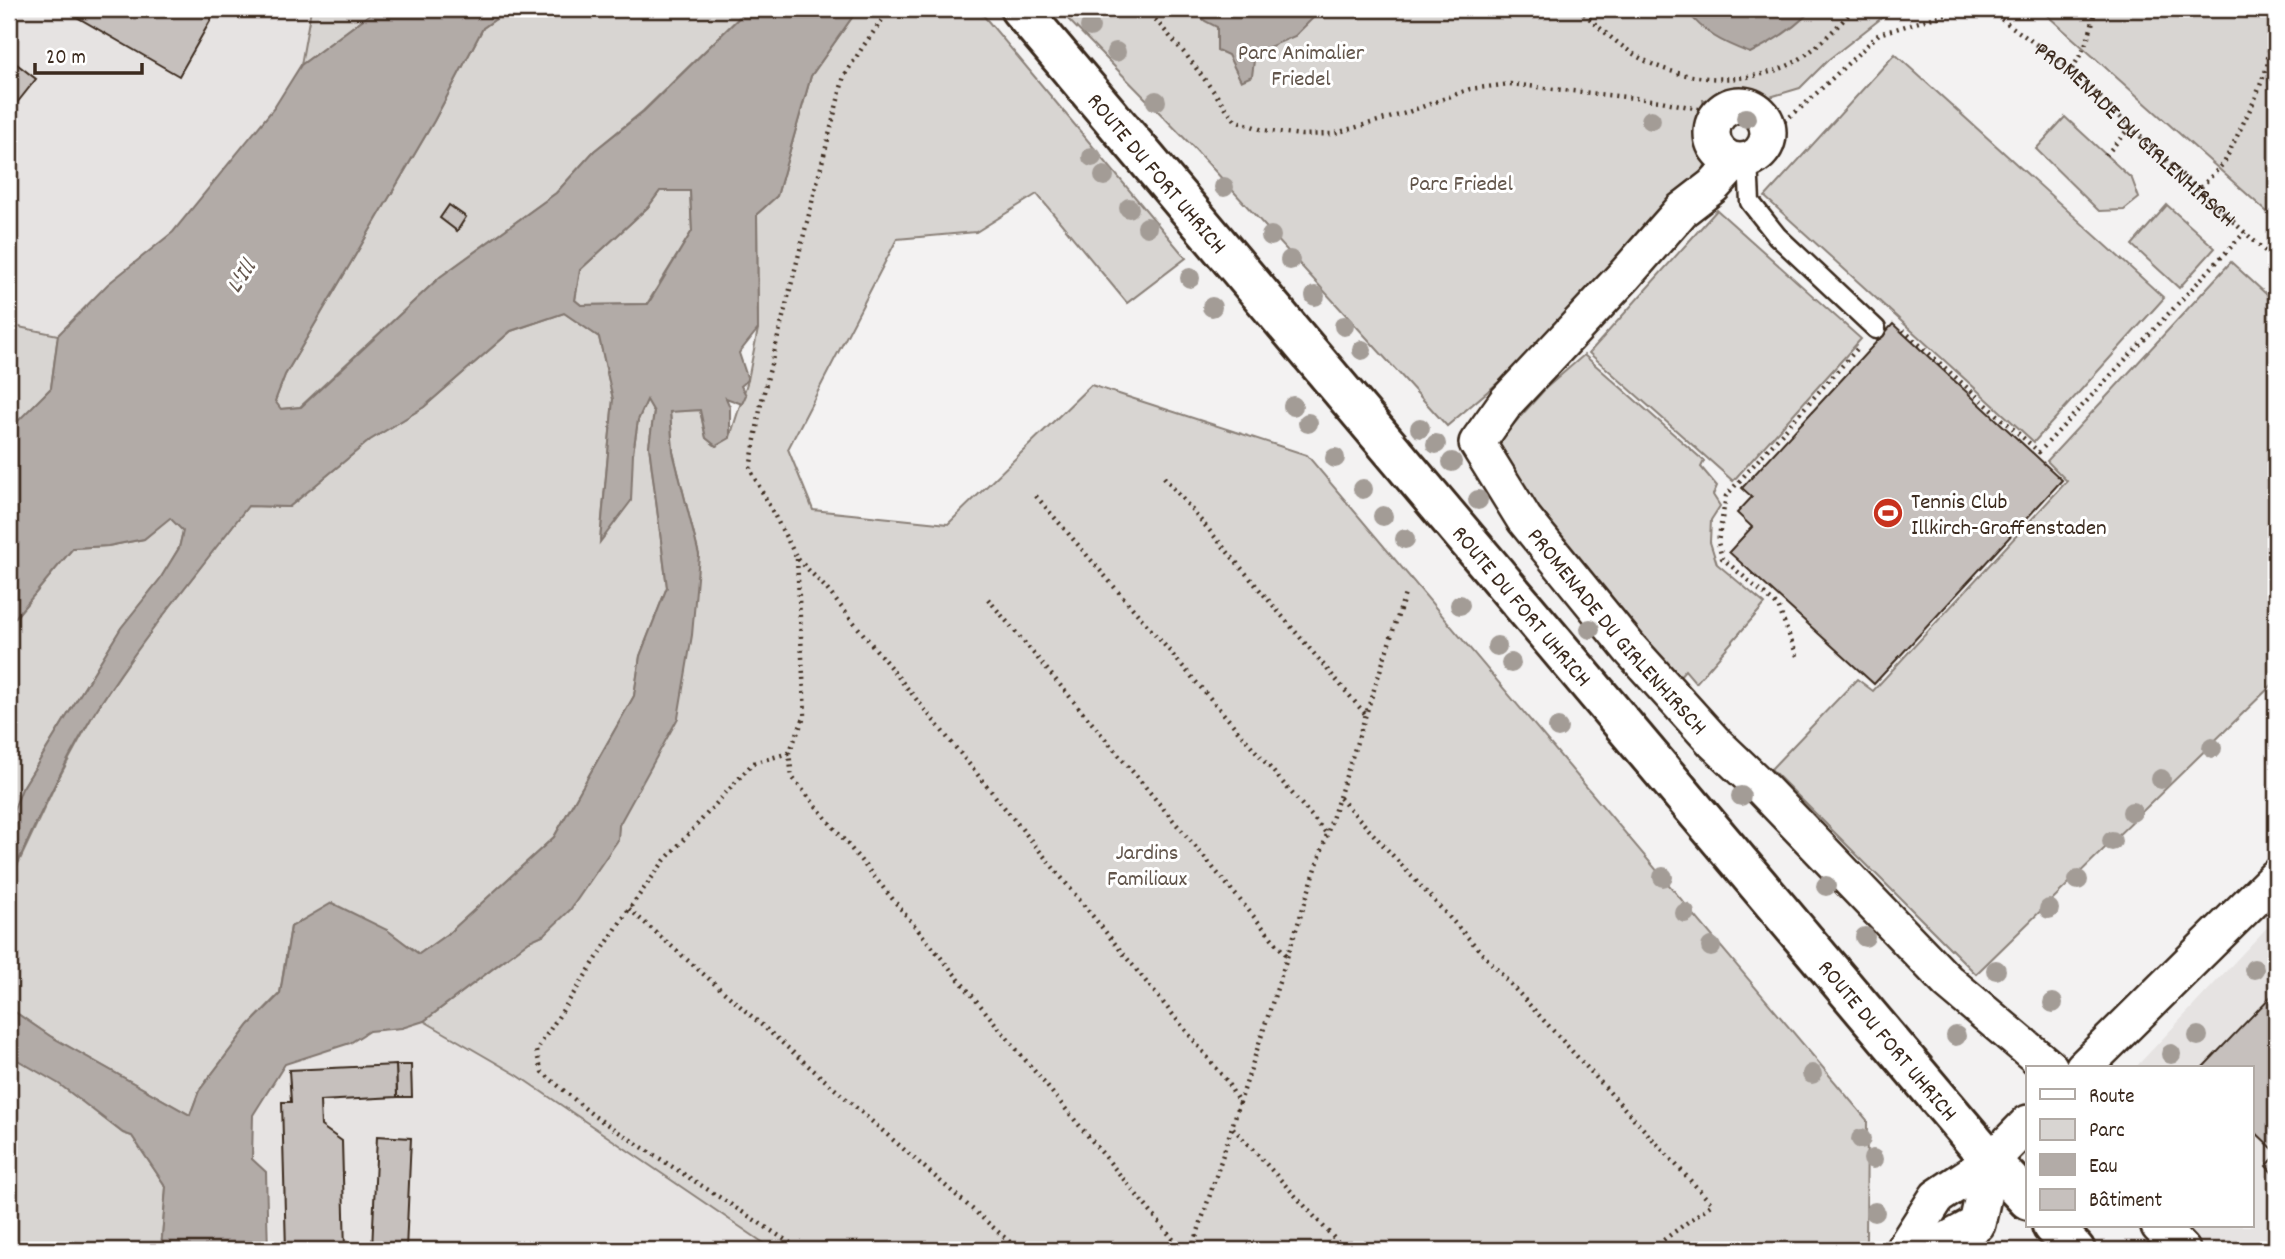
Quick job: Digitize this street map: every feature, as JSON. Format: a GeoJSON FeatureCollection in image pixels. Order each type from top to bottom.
{"type":"FeatureCollection","features":[{"type":"Feature","properties":{"kind":"main road","name":"ROUTE DU FORT UHRICH"},"geometry":{"type":"LineString","coordinates":[[1020,9],[1992,1161],[2026,1198]]}},
{"type":"Feature","properties":{"kind":"main road"},"geometry":{"type":"LineString","coordinates":[[2054,1228],[2075,1250]]}},
{"type":"Feature","properties":{"kind":"street"},"geometry":{"type":"LineString","coordinates":[[1741,161],[1724,158],[1712,139],[1712,127],[1726,108],[1737,105],[1749,107],[1759,113],[1766,122],[1769,134]]}},
{"type":"Feature","properties":{"kind":"street","name":"PROMENADE DU GIRLENHIRSCH"},"geometry":{"type":"LineString","coordinates":[[1769,134],[1766,146],[1758,155],[1741,161],[1682,210],[1507,401],[1477,443],[1524,519],[1630,649],[1714,743],[1756,782],[1948,982],[2048,1066]]}},
{"type":"Feature","properties":{"kind":"street"},"geometry":{"type":"LineString","coordinates":[[2085,1066],[2276,877]]}},
{"type":"Feature","properties":{"kind":"street"},"geometry":{"type":"LineString","coordinates":[[1903,1250],[1937,1197],[1992,1161],[2026,1125]]}},
{"type":"Feature","properties":{"kind":"street"},"geometry":{"type":"LineString","coordinates":[[1929,1250],[1977,1224],[1992,1161]]}},
{"type":"Feature","properties":{"kind":"street"},"geometry":{"type":"LineString","coordinates":[[2161,1228],[2182,1250]]}},
{"type":"Feature","properties":{"kind":"lane"},"geometry":{"type":"LineString","coordinates":[[1741,161],[1750,202],[1777,236],[1876,329]]}},
{"type":"Feature","properties":{"kind":"path"},"geometry":{"type":"LineString","coordinates":[[890,9],[845,76],[761,404],[750,469],[797,558],[825,587],[1209,1059],[1240,1104]]}},
{"type":"Feature","properties":{"kind":"path"},"geometry":{"type":"LineString","coordinates":[[1146,9],[1188,56],[1236,120],[1263,130],[1301,135],[1332,134],[1404,114],[1469,89],[1510,84],[1661,101],[1708,111],[1717,117]]}},
{"type":"Feature","properties":{"kind":"path"},"geometry":{"type":"LineString","coordinates":[[1579,9],[1625,47],[1656,66],[1713,78],[1756,77],[1791,65],[1830,34],[1854,9]]}},
{"type":"Feature","properties":{"kind":"path"},"geometry":{"type":"LineString","coordinates":[[1769,134],[1804,106],[1879,34],[1955,9]]}},
{"type":"Feature","properties":{"kind":"path"},"geometry":{"type":"LineString","coordinates":[[2071,69],[2082,53],[2092,29],[2095,9]]}},
{"type":"Feature","properties":{"kind":"path"},"geometry":{"type":"LineString","coordinates":[[2201,187],[2224,163],[2255,99],[2267,67],[2274,9]]}},
{"type":"Feature","properties":{"kind":"path","name":"PROMENADE DU GIRLENHIRSCH"},"geometry":{"type":"LineString","coordinates":[[1990,11],[2071,69],[2276,261]]}},
{"type":"Feature","properties":{"kind":"path"},"geometry":{"type":"LineString","coordinates":[[2106,155],[2130,127]]}},
{"type":"Feature","properties":{"kind":"path"},"geometry":{"type":"LineString","coordinates":[[1797,656],[1777,606],[1723,558],[1718,542],[1726,496],[1888,317],[2039,452],[2245,232]]}},
{"type":"Feature","properties":{"kind":"path"},"geometry":{"type":"LineString","coordinates":[[1164,477],[1366,715]]}},
{"type":"Feature","properties":{"kind":"path"},"geometry":{"type":"LineString","coordinates":[[1036,496],[1327,835]]}},
{"type":"Feature","properties":{"kind":"path"},"geometry":{"type":"LineString","coordinates":[[797,558],[805,715],[789,752],[792,777],[1182,1250]]}},
{"type":"Feature","properties":{"kind":"path"},"geometry":{"type":"LineString","coordinates":[[1192,1250],[1406,592]]}},
{"type":"Feature","properties":{"kind":"path"},"geometry":{"type":"LineString","coordinates":[[988,599],[1287,956]]}},
{"type":"Feature","properties":{"kind":"path"},"geometry":{"type":"LineString","coordinates":[[789,752],[753,763],[664,862],[629,909],[536,1051],[542,1072],[594,1116],[801,1250]]}},
{"type":"Feature","properties":{"kind":"path"},"geometry":{"type":"LineString","coordinates":[[1339,797],[1712,1204],[1650,1250]]}},
{"type":"Feature","properties":{"kind":"path"},"geometry":{"type":"LineString","coordinates":[[629,909],[1019,1250]]}},
{"type":"Feature","properties":{"kind":"path"},"geometry":{"type":"LineString","coordinates":[[1232,1127],[1345,1250]]}},
{"type":"Feature","properties":{"kind":"shaded area"},"geometry":{"type":"Polygon","coordinates":[[[9,9],[311,9],[301,65],[274,108],[173,232],[108,284],[58,335],[9,325],[9,9]]]}},
{"type":"Feature","properties":{"kind":"shaded area"},"geometry":{"type":"Polygon","coordinates":[[[2276,918],[2276,1250],[2208,1250],[2186,1228],[2254,1228],[2254,1066],[2137,1066],[2276,918]]]}},
{"type":"Feature","properties":{"kind":"shaded area"},"geometry":{"type":"Polygon","coordinates":[[[424,1021],[517,1075],[774,1250],[271,1250],[266,1172],[252,1159],[253,1115],[285,1064],[350,1043],[369,1031],[402,1028],[424,1021]]]}},
{"type":"Feature","properties":{"kind":"shaded area"},"geometry":{"type":"Polygon","coordinates":[[[1866,1240],[1897,1250],[1857,1250],[1866,1240]]]}},
{"type":"Feature","properties":{"kind":"green space"},"geometry":{"type":"Polygon","coordinates":[[[311,9],[377,9],[301,65],[311,9]]]}},
{"type":"Feature","properties":{"kind":"green space"},"geometry":{"type":"Polygon","coordinates":[[[510,9],[748,9],[643,111],[594,151],[556,193],[440,277],[300,407],[280,409],[275,401],[285,375],[434,121],[483,28],[510,9]]]}},
{"type":"Feature","properties":{"kind":"green space","name":"Jardins Familiaux"},"geometry":{"type":"Polygon","coordinates":[[[858,9],[978,9],[1186,258],[1127,303],[1037,194],[976,232],[897,239],[788,449],[813,510],[948,524],[1091,385],[1307,455],[1867,1120],[1866,1240],[1857,1250],[774,1250],[517,1075],[424,1021],[529,941],[545,934],[617,840],[619,825],[699,555],[673,452],[670,411],[700,410],[706,438],[716,446],[730,437],[748,380],[758,329],[757,214],[777,196],[811,76],[858,9]]]}},
{"type":"Feature","properties":{"kind":"green space","name":"Parc Friedel"},"geometry":{"type":"Polygon","coordinates":[[[1058,9],[1893,9],[1828,60],[1800,88],[1760,100],[1703,100],[1710,147],[1701,178],[1575,317],[1447,426],[1194,148],[1058,9]]]}},
{"type":"Feature","properties":{"kind":"green space"},"geometry":{"type":"Polygon","coordinates":[[[2040,9],[2276,9],[2276,220],[2040,9]]]}},
{"type":"Feature","properties":{"kind":"green space"},"geometry":{"type":"Polygon","coordinates":[[[1895,54],[2164,298],[2034,442],[1765,197],[1895,54]]]}},
{"type":"Feature","properties":{"kind":"green space"},"geometry":{"type":"Polygon","coordinates":[[[2065,117],[2132,179],[2139,198],[2124,210],[2099,211],[2036,149],[2065,117]]]}},
{"type":"Feature","properties":{"kind":"green space"},"geometry":{"type":"Polygon","coordinates":[[[660,191],[690,191],[692,231],[647,304],[581,305],[575,300],[580,270],[648,207],[660,191]]]}},
{"type":"Feature","properties":{"kind":"green space"},"geometry":{"type":"Polygon","coordinates":[[[2167,205],[2215,248],[2179,288],[2132,245],[2167,205]]]}},
{"type":"Feature","properties":{"kind":"green space"},"geometry":{"type":"Polygon","coordinates":[[[1717,210],[1861,339],[1733,481],[1589,353],[1717,210]]]}},
{"type":"Feature","properties":{"kind":"green space"},"geometry":{"type":"Polygon","coordinates":[[[2231,262],[2276,303],[2276,681],[1976,974],[1771,769],[1857,679],[1873,691],[2067,481],[2047,461],[2231,262]]]}},
{"type":"Feature","properties":{"kind":"green space"},"geometry":{"type":"Polygon","coordinates":[[[564,313],[599,337],[613,399],[600,540],[633,453],[638,420],[647,399],[654,412],[649,446],[667,587],[640,656],[634,696],[554,837],[450,932],[419,954],[387,930],[291,926],[280,993],[249,1025],[199,1091],[190,1115],[50,1036],[9,1008],[9,883],[56,783],[94,713],[138,648],[248,506],[289,507],[370,440],[424,407],[511,331],[564,313]]]}},
{"type":"Feature","properties":{"kind":"green space"},"geometry":{"type":"Polygon","coordinates":[[[9,325],[58,335],[51,388],[9,429],[9,325]]]}},
{"type":"Feature","properties":{"kind":"green space"},"geometry":{"type":"Polygon","coordinates":[[[1584,355],[1704,461],[1701,467],[1717,486],[1713,495],[1720,506],[1711,520],[1710,542],[1717,564],[1765,604],[1696,683],[1685,670],[1679,677],[1636,632],[1567,551],[1494,446],[1546,388],[1584,355]]]}},
{"type":"Feature","properties":{"kind":"green space"},"geometry":{"type":"Polygon","coordinates":[[[170,517],[183,531],[179,548],[160,579],[121,628],[22,789],[9,822],[9,625],[73,548],[108,546],[144,539],[170,517]]]}},
{"type":"Feature","properties":{"kind":"green space"},"geometry":{"type":"Polygon","coordinates":[[[9,1055],[59,1083],[123,1133],[132,1136],[166,1187],[161,1250],[9,1250],[9,1055]]]}},
{"type":"Feature","properties":{"kind":"water","name":"L'Ill"},"geometry":{"type":"Polygon","coordinates":[[[377,9],[510,9],[483,28],[434,121],[285,375],[275,401],[281,409],[301,407],[440,277],[556,193],[594,151],[644,111],[748,9],[858,9],[811,76],[777,196],[757,214],[758,329],[739,353],[748,380],[741,386],[746,395],[742,404],[726,398],[730,407],[730,438],[716,446],[706,438],[700,410],[670,412],[673,452],[699,555],[692,635],[678,718],[619,825],[618,840],[570,910],[545,934],[529,941],[424,1021],[402,1028],[369,1031],[350,1043],[285,1064],[253,1115],[252,1159],[266,1172],[268,1250],[161,1250],[166,1187],[132,1136],[123,1133],[59,1084],[9,1055],[9,1008],[50,1036],[190,1115],[199,1091],[249,1025],[280,994],[291,927],[332,903],[387,930],[419,954],[450,932],[554,837],[634,696],[640,656],[667,587],[649,446],[654,412],[647,400],[638,420],[633,453],[631,501],[600,542],[613,399],[599,337],[564,313],[511,331],[424,407],[370,440],[289,507],[248,506],[150,633],[95,712],[49,796],[9,883],[9,822],[22,789],[121,628],[160,579],[179,548],[183,531],[170,518],[144,539],[108,546],[73,548],[9,625],[9,429],[51,388],[58,335],[108,284],[173,232],[274,108],[301,65],[377,9]],[[660,191],[648,207],[580,270],[575,300],[581,305],[648,304],[692,231],[690,191],[660,191]]]}},
{"type":"Feature","properties":{"kind":"water"},"geometry":{"type":"Polygon","coordinates":[[[1192,9],[1322,9],[1295,36],[1255,53],[1252,76],[1241,81],[1228,55],[1217,50],[1217,27],[1205,21],[1192,9]]]}},
{"type":"Feature","properties":{"kind":"water"},"geometry":{"type":"Polygon","coordinates":[[[1685,9],[1812,9],[1783,34],[1750,53],[1714,36],[1685,9]]]}},
{"type":"Feature","properties":{"kind":"building"},"geometry":{"type":"Polygon","coordinates":[[[63,9],[217,9],[179,76],[63,9]]]}},
{"type":"Feature","properties":{"kind":"building"},"geometry":{"type":"Polygon","coordinates":[[[9,58],[36,79],[9,113],[9,58]]]}},
{"type":"Feature","properties":{"kind":"building"},"geometry":{"type":"Polygon","coordinates":[[[449,205],[466,217],[457,231],[440,218],[449,205]]]}},
{"type":"Feature","properties":{"kind":"building"},"geometry":{"type":"Polygon","coordinates":[[[1893,324],[2062,480],[1874,684],[1729,552],[1752,527],[1737,513],[1752,497],[1742,488],[1893,324]]]}},
{"type":"Feature","properties":{"kind":"building"},"geometry":{"type":"Polygon","coordinates":[[[2276,991],[2276,1152],[2254,1131],[2254,1066],[2204,1066],[2276,991]]]}},
{"type":"Feature","properties":{"kind":"building"},"geometry":{"type":"Polygon","coordinates":[[[396,1065],[411,1065],[412,1097],[397,1097],[396,1065]]]}},
{"type":"Feature","properties":{"kind":"building"},"geometry":{"type":"Polygon","coordinates":[[[396,1065],[397,1097],[320,1101],[321,1126],[342,1141],[345,1250],[286,1250],[282,1102],[291,1102],[289,1070],[396,1065]]]}},
{"type":"Feature","properties":{"kind":"building"},"geometry":{"type":"Polygon","coordinates":[[[377,1136],[411,1138],[406,1250],[372,1250],[377,1136]]]}},
{"type":"Feature","properties":{"kind":"building"},"geometry":{"type":"Polygon","coordinates":[[[2276,1156],[2276,1177],[2266,1166],[2276,1156]]]}},
{"type":"Feature","properties":{"kind":"place","name":"Tennis Club Illkirch-Graffenstaden"},"geometry":{"type":"Point","coordinates":[1888,513]}},
{"type":"Feature","properties":{"kind":"park label","name":"Parc Animalier Friedel"},"geometry":{"type":"Point","coordinates":[1301,64]}}]}
